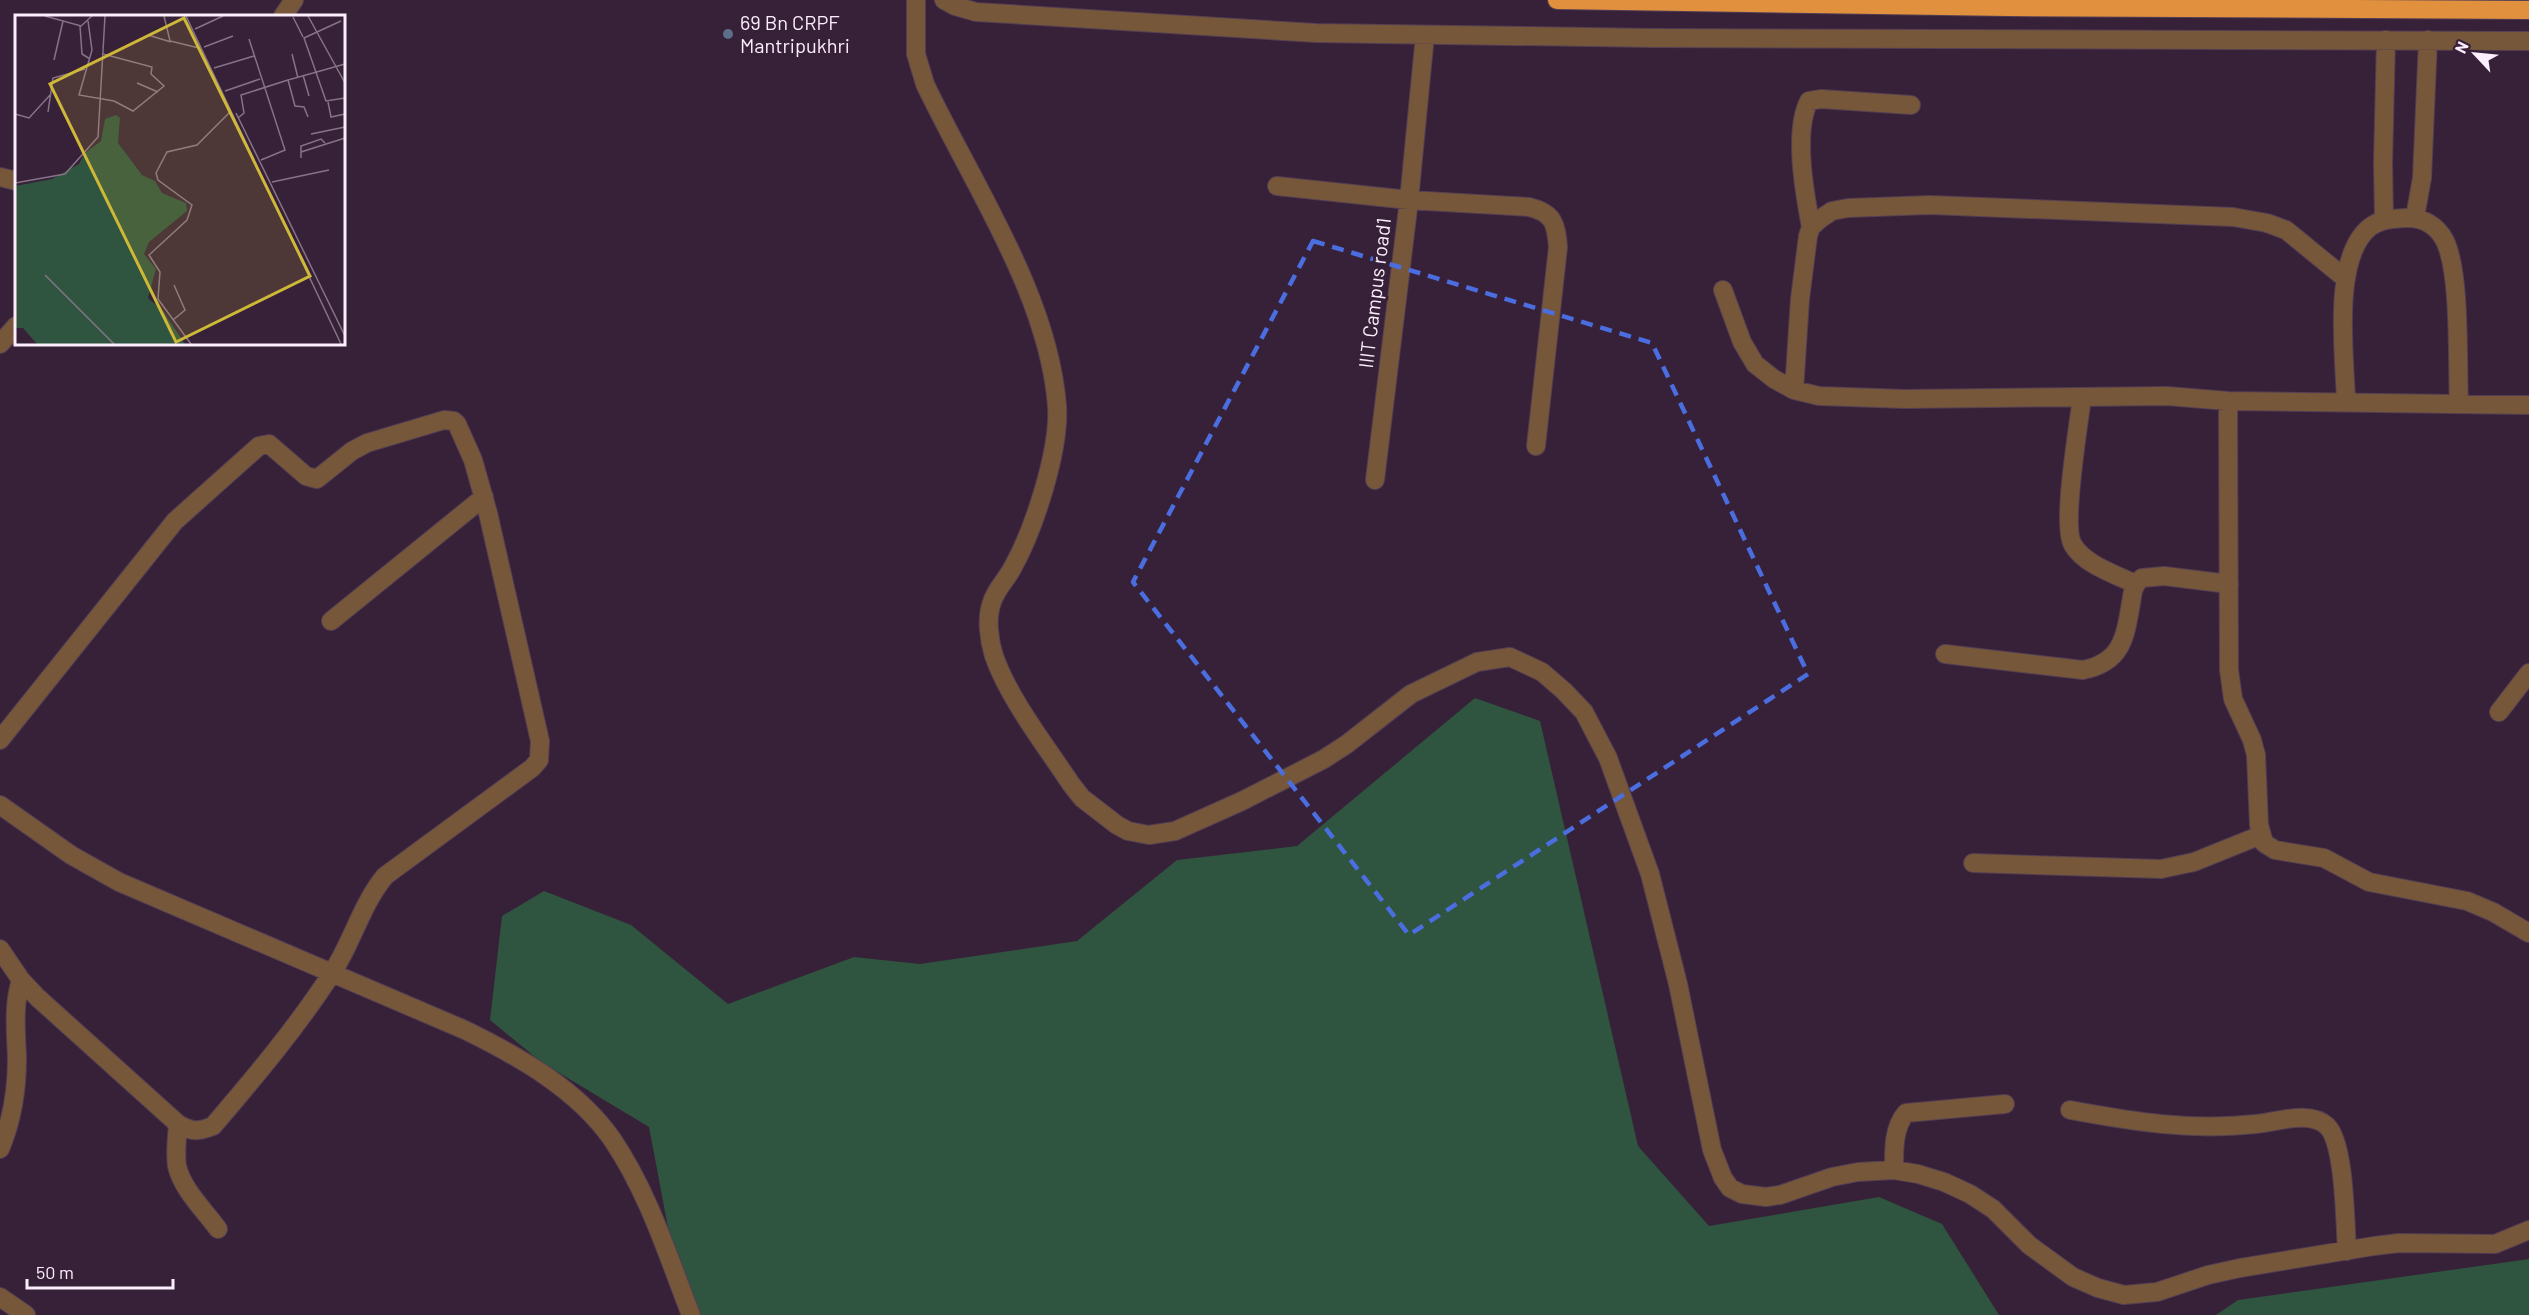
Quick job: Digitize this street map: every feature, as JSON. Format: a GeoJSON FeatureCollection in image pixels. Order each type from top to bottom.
{"type":"FeatureCollection","features":[{"type":"Feature","properties":{"kind":"highway"},"geometry":{"type":"LineString","coordinates":[[1557,0],[2009,7],[2529,10]]}},
{"type":"Feature","properties":{"kind":"street"},"geometry":{"type":"LineString","coordinates":[[284,15],[294,0]]}},
{"type":"Feature","properties":{"kind":"street"},"geometry":{"type":"LineString","coordinates":[[916,0],[916,54],[924,84],[1012,257],[1047,346],[1057,409],[1052,450],[1030,528],[1013,568],[992,602],[989,613],[994,655],[1008,687],[1082,798],[1117,825],[1128,831],[1149,835],[1175,831],[1242,801],[1324,759],[1411,694],[1440,679],[1477,662],[1498,657],[1519,659],[1542,672],[1584,712],[1608,758],[1650,873],[1678,984],[1712,1150],[1723,1178],[1730,1188],[1742,1194],[1766,1197],[1780,1195],[1841,1176],[1894,1170],[1944,1182],[1970,1194],[1993,1209],[2029,1245],[2073,1276],[2098,1288],[2124,1295],[2157,1292],[2208,1275],[2240,1268],[2347,1251],[2399,1244],[2495,1244],[2529,1230]]}},
{"type":"Feature","properties":{"kind":"street"},"geometry":{"type":"LineString","coordinates":[[944,0],[976,12],[1316,33],[1652,38],[2529,41]]}},
{"type":"Feature","properties":{"kind":"street"},"geometry":{"type":"LineString","coordinates":[[1276,186],[1409,200],[1425,34]]}},
{"type":"Feature","properties":{"kind":"street"},"geometry":{"type":"LineString","coordinates":[[2384,219],[2386,40]]}},
{"type":"Feature","properties":{"kind":"street"},"geometry":{"type":"LineString","coordinates":[[2415,218],[2422,178],[2428,40]]}},
{"type":"Feature","properties":{"kind":"street"},"geometry":{"type":"LineString","coordinates":[[1794,390],[1804,259],[1811,227],[1802,165],[1803,119],[1809,101],[1815,98],[1911,105]]}},
{"type":"Feature","properties":{"kind":"street"},"geometry":{"type":"LineString","coordinates":[[0,177],[15,181]]}},
{"type":"Feature","properties":{"kind":"street","name":"IIIT Campus road1"},"geometry":{"type":"LineString","coordinates":[[1375,480],[1409,200],[1529,207],[1549,215],[1556,226],[1558,247],[1536,446]]}},
{"type":"Feature","properties":{"kind":"street"},"geometry":{"type":"LineString","coordinates":[[1811,227],[1832,211],[1848,208],[1930,205],[2233,217],[2266,223],[2286,230],[2346,279]]}},
{"type":"Feature","properties":{"kind":"street"},"geometry":{"type":"LineString","coordinates":[[2346,402],[2343,307],[2346,279],[2354,248],[2371,226],[2384,219],[2415,218],[2433,226],[2439,232],[2449,252],[2454,281],[2459,404]]}},
{"type":"Feature","properties":{"kind":"street"},"geometry":{"type":"LineString","coordinates":[[1723,290],[1742,342],[1755,364],[1774,379],[1794,390],[1820,396],[1905,399],[2167,396],[2228,401],[2529,405]]}},
{"type":"Feature","properties":{"kind":"street"},"geometry":{"type":"LineString","coordinates":[[0,344],[15,327]]}},
{"type":"Feature","properties":{"kind":"street"},"geometry":{"type":"LineString","coordinates":[[2082,397],[2068,519],[2072,544],[2081,555],[2102,569],[2135,584]]}},
{"type":"Feature","properties":{"kind":"street"},"geometry":{"type":"LineString","coordinates":[[2228,401],[2230,683],[2233,699],[2252,740],[2256,755],[2261,835],[2264,843],[2275,850],[2324,858],[2369,882],[2467,901],[2493,912],[2529,933]]}},
{"type":"Feature","properties":{"kind":"street"},"geometry":{"type":"LineString","coordinates":[[0,740],[176,521],[259,446],[269,444],[306,476],[317,479],[352,450],[367,443],[444,420],[454,421],[461,429],[484,497],[540,741],[539,760],[532,768],[385,876],[374,891],[333,972],[272,1056],[213,1126],[200,1132],[190,1131],[178,1124],[21,980],[0,949]]}},
{"type":"Feature","properties":{"kind":"street"},"geometry":{"type":"LineString","coordinates":[[331,621],[484,497]]}},
{"type":"Feature","properties":{"kind":"street"},"geometry":{"type":"LineString","coordinates":[[1945,654],[2083,670],[2098,667],[2112,658],[2120,647],[2135,584],[2149,576],[2164,576],[2229,584]]}},
{"type":"Feature","properties":{"kind":"street"},"geometry":{"type":"LineString","coordinates":[[2499,712],[2529,673]]}},
{"type":"Feature","properties":{"kind":"street"},"geometry":{"type":"LineString","coordinates":[[0,805],[71,855],[119,882],[465,1030],[505,1050],[551,1080],[583,1108],[611,1138],[647,1205],[691,1315]]}},
{"type":"Feature","properties":{"kind":"street"},"geometry":{"type":"LineString","coordinates":[[1973,863],[2161,869],[2194,862],[2261,835]]}},
{"type":"Feature","properties":{"kind":"street"},"geometry":{"type":"LineString","coordinates":[[0,1149],[15,1101],[17,1062],[15,999],[21,980]]}},
{"type":"Feature","properties":{"kind":"street"},"geometry":{"type":"LineString","coordinates":[[1894,1170],[1896,1133],[1901,1118],[1906,1113],[2005,1104]]}},
{"type":"Feature","properties":{"kind":"street"},"geometry":{"type":"LineString","coordinates":[[2070,1110],[2144,1124],[2178,1127],[2215,1127],[2305,1118],[2326,1125],[2337,1144],[2347,1251]]}},
{"type":"Feature","properties":{"kind":"street"},"geometry":{"type":"LineString","coordinates":[[178,1124],[176,1156],[180,1174],[191,1194],[218,1229]]}},
{"type":"Feature","properties":{"kind":"street"},"geometry":{"type":"LineString","coordinates":[[0,1297],[26,1315]]}},
{"type":"Feature","properties":{"kind":"highlighted area"},"geometry":{"type":"Polygon","coordinates":[[[1313,241],[1652,343],[1808,674],[1409,935],[1133,582],[1313,241]]]}},
{"type":"Feature","properties":{"kind":"green space"},"geometry":{"type":"Polygon","coordinates":[[[1475,698],[1540,721],[1638,1146],[1709,1226],[1879,1197],[1942,1224],[1999,1315],[689,1315],[683,1307],[649,1127],[541,1062],[490,1020],[502,916],[544,891],[631,925],[728,1004],[854,957],[920,964],[1077,941],[1177,860],[1297,846],[1475,698]]]}},
{"type":"Feature","properties":{"kind":"green space"},"geometry":{"type":"Polygon","coordinates":[[[2529,1259],[2529,1315],[2216,1315],[2238,1300],[2529,1259]]]}},
{"type":"Feature","properties":{"kind":"place","name":"69 Bn CRPF Mantripukhri"},"geometry":{"type":"Point","coordinates":[728,34]}}]}
